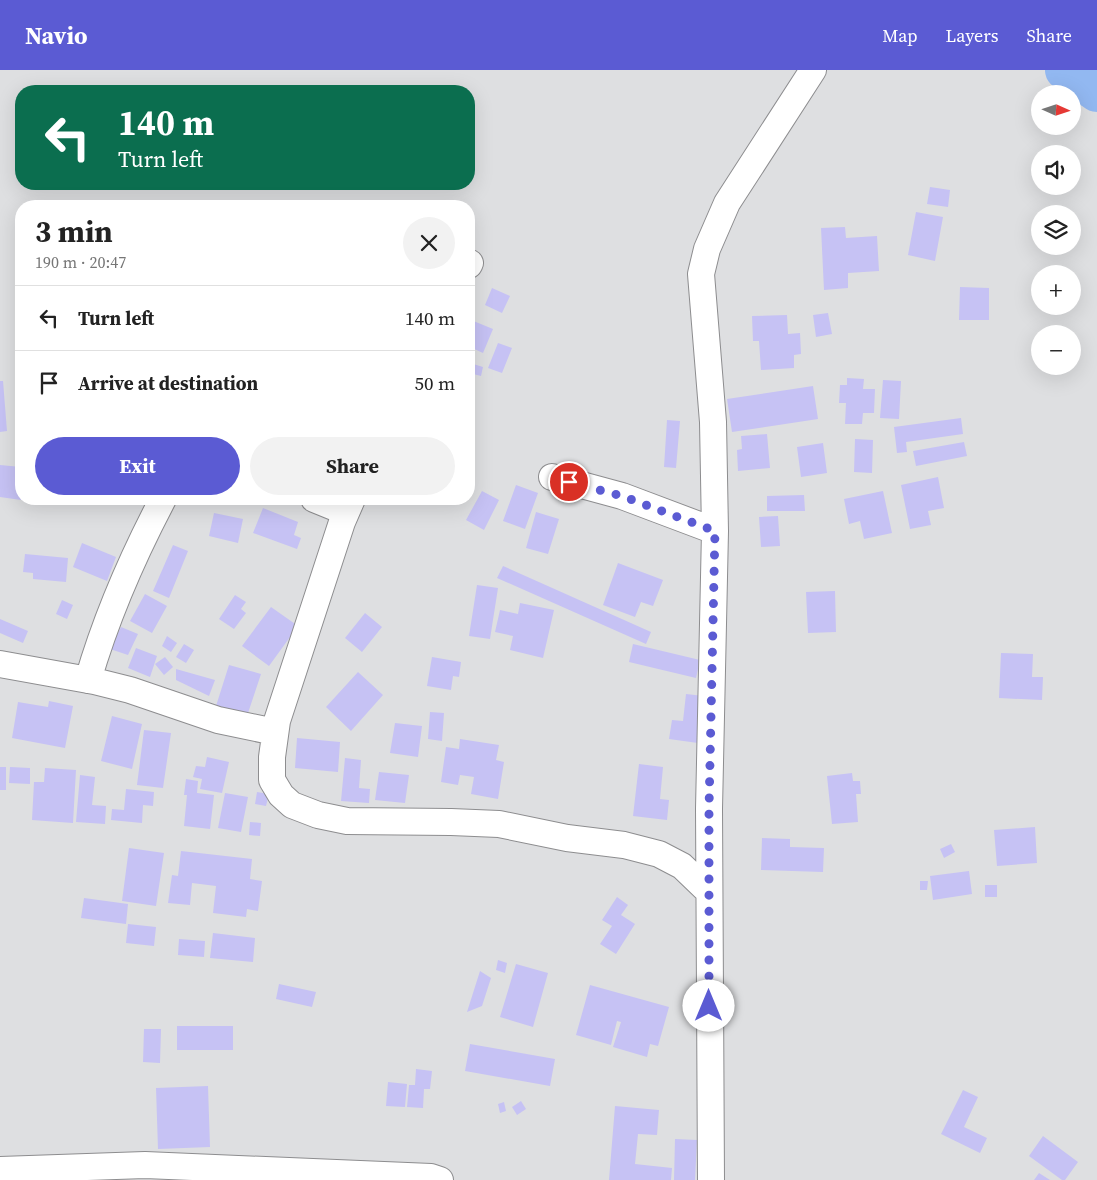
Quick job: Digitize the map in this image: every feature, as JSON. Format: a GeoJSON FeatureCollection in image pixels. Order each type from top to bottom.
{"type":"FeatureCollection","features":[{"type":"Feature","properties":{"kind":"street"},"geometry":{"type":"LineString","coordinates":[[711,1180],[709,799],[715,531],[713,422],[701,274],[706,249],[727,203],[812,70]]}},
{"type":"Feature","properties":{"kind":"street"},"geometry":{"type":"LineString","coordinates":[[552,477],[622,496],[715,531]]}},
{"type":"Feature","properties":{"kind":"street"},"geometry":{"type":"LineString","coordinates":[[88,680],[98,646],[113,608],[160,505]]}},
{"type":"Feature","properties":{"kind":"street"},"geometry":{"type":"LineString","coordinates":[[350,506],[316,598],[277,721],[272,757],[272,780],[281,795],[292,805],[318,815],[347,821],[499,824],[567,838],[624,845],[659,854],[682,866],[709,892]]}},
{"type":"Feature","properties":{"kind":"street"},"geometry":{"type":"LineString","coordinates":[[0,664],[88,680],[130,690],[218,720],[275,732]]}},
{"type":"Feature","properties":{"kind":"street"},"geometry":{"type":"LineString","coordinates":[[0,1170],[145,1165],[431,1177],[440,1180]]}},
{"type":"Feature","properties":{"kind":"building"},"geometry":{"type":"Polygon","coordinates":[[[930,187],[950,190],[948,207],[927,204],[930,187]]]}},
{"type":"Feature","properties":{"kind":"building"},"geometry":{"type":"Polygon","coordinates":[[[916,212],[943,217],[935,261],[908,255],[916,212]]]}},
{"type":"Feature","properties":{"kind":"building"},"geometry":{"type":"Polygon","coordinates":[[[845,227],[846,238],[877,236],[879,271],[848,273],[848,288],[824,290],[821,228],[845,227]]]}},
{"type":"Feature","properties":{"kind":"building"},"geometry":{"type":"Polygon","coordinates":[[[960,287],[989,288],[989,320],[959,320],[960,287]]]}},
{"type":"Feature","properties":{"kind":"building"},"geometry":{"type":"Polygon","coordinates":[[[492,288],[510,296],[502,313],[485,305],[492,288]]]}},
{"type":"Feature","properties":{"kind":"building"},"geometry":{"type":"Polygon","coordinates":[[[828,313],[832,334],[816,337],[813,315],[828,313]]]}},
{"type":"Feature","properties":{"kind":"building"},"geometry":{"type":"Polygon","coordinates":[[[787,315],[788,334],[800,333],[801,354],[794,355],[794,368],[761,370],[759,341],[753,341],[752,316],[787,315]]]}},
{"type":"Feature","properties":{"kind":"building"},"geometry":{"type":"Polygon","coordinates":[[[475,322],[493,329],[483,353],[475,349],[475,322]]]}},
{"type":"Feature","properties":{"kind":"building"},"geometry":{"type":"Polygon","coordinates":[[[498,343],[512,348],[502,373],[488,368],[498,343]]]}},
{"type":"Feature","properties":{"kind":"building"},"geometry":{"type":"Polygon","coordinates":[[[475,365],[483,367],[481,376],[475,374],[475,365]]]}},
{"type":"Feature","properties":{"kind":"building"},"geometry":{"type":"Polygon","coordinates":[[[847,378],[864,379],[863,389],[875,389],[874,413],[863,413],[862,424],[845,424],[846,403],[839,403],[840,385],[847,385],[847,378]]]}},
{"type":"Feature","properties":{"kind":"building"},"geometry":{"type":"Polygon","coordinates":[[[883,380],[901,381],[899,419],[880,418],[883,380]]]}},
{"type":"Feature","properties":{"kind":"building"},"geometry":{"type":"Polygon","coordinates":[[[0,381],[3,381],[7,431],[0,432],[0,381]]]}},
{"type":"Feature","properties":{"kind":"building"},"geometry":{"type":"Polygon","coordinates":[[[813,386],[818,419],[732,432],[727,399],[813,386]]]}},
{"type":"Feature","properties":{"kind":"building"},"geometry":{"type":"Polygon","coordinates":[[[961,418],[963,434],[906,442],[907,452],[897,453],[894,427],[961,418]]]}},
{"type":"Feature","properties":{"kind":"building"},"geometry":{"type":"Polygon","coordinates":[[[667,420],[680,421],[676,468],[664,467],[667,420]]]}},
{"type":"Feature","properties":{"kind":"building"},"geometry":{"type":"Polygon","coordinates":[[[767,434],[770,468],[738,471],[737,450],[742,449],[741,436],[767,434]]]}},
{"type":"Feature","properties":{"kind":"building"},"geometry":{"type":"Polygon","coordinates":[[[855,439],[873,440],[872,473],[854,472],[855,439]]]}},
{"type":"Feature","properties":{"kind":"building"},"geometry":{"type":"Polygon","coordinates":[[[964,442],[967,456],[916,466],[913,451],[964,442]]]}},
{"type":"Feature","properties":{"kind":"building"},"geometry":{"type":"Polygon","coordinates":[[[823,443],[827,473],[801,477],[797,447],[823,443]]]}},
{"type":"Feature","properties":{"kind":"building"},"geometry":{"type":"Polygon","coordinates":[[[0,465],[15,466],[15,499],[0,497],[0,465]]]}},
{"type":"Feature","properties":{"kind":"building"},"geometry":{"type":"Polygon","coordinates":[[[938,477],[944,508],[928,511],[931,525],[910,529],[901,485],[938,477]]]}},
{"type":"Feature","properties":{"kind":"building"},"geometry":{"type":"Polygon","coordinates":[[[516,485],[538,493],[525,529],[503,521],[516,485]]]}},
{"type":"Feature","properties":{"kind":"building"},"geometry":{"type":"Polygon","coordinates":[[[482,491],[499,500],[484,530],[466,520],[482,491]]]}},
{"type":"Feature","properties":{"kind":"building"},"geometry":{"type":"Polygon","coordinates":[[[883,491],[892,533],[864,539],[860,521],[849,524],[844,499],[883,491]]]}},
{"type":"Feature","properties":{"kind":"building"},"geometry":{"type":"Polygon","coordinates":[[[804,495],[805,511],[767,511],[767,496],[804,495]]]}},
{"type":"Feature","properties":{"kind":"building"},"geometry":{"type":"Polygon","coordinates":[[[263,508],[298,522],[294,535],[301,538],[297,549],[253,533],[263,508]]]}},
{"type":"Feature","properties":{"kind":"building"},"geometry":{"type":"Polygon","coordinates":[[[536,512],[559,519],[548,554],[526,548],[536,512]]]}},
{"type":"Feature","properties":{"kind":"building"},"geometry":{"type":"Polygon","coordinates":[[[214,513],[243,519],[238,543],[209,536],[214,513]]]}},
{"type":"Feature","properties":{"kind":"building"},"geometry":{"type":"Polygon","coordinates":[[[778,516],[780,546],[761,547],[759,517],[778,516]]]}},
{"type":"Feature","properties":{"kind":"building"},"geometry":{"type":"Polygon","coordinates":[[[82,543],[116,557],[107,581],[73,567],[82,543]]]}},
{"type":"Feature","properties":{"kind":"building"},"geometry":{"type":"Polygon","coordinates":[[[173,545],[188,551],[169,598],[153,591],[173,545]]]}},
{"type":"Feature","properties":{"kind":"building"},"geometry":{"type":"Polygon","coordinates":[[[25,554],[68,558],[66,582],[33,579],[33,573],[23,572],[25,554]]]}},
{"type":"Feature","properties":{"kind":"building"},"geometry":{"type":"Polygon","coordinates":[[[618,563],[663,580],[653,606],[641,602],[635,617],[603,605],[618,563]]]}},
{"type":"Feature","properties":{"kind":"building"},"geometry":{"type":"Polygon","coordinates":[[[503,566],[651,632],[646,644],[497,578],[503,566]]]}},
{"type":"Feature","properties":{"kind":"building"},"geometry":{"type":"Polygon","coordinates":[[[477,585],[498,588],[490,639],[469,636],[477,585]]]}},
{"type":"Feature","properties":{"kind":"building"},"geometry":{"type":"Polygon","coordinates":[[[835,591],[836,632],[808,633],[806,592],[835,591]]]}},
{"type":"Feature","properties":{"kind":"building"},"geometry":{"type":"Polygon","coordinates":[[[145,594],[167,606],[152,633],[130,621],[145,594]]]}},
{"type":"Feature","properties":{"kind":"building"},"geometry":{"type":"Polygon","coordinates":[[[235,595],[246,602],[241,609],[246,613],[234,629],[219,619],[235,595]]]}},
{"type":"Feature","properties":{"kind":"building"},"geometry":{"type":"Polygon","coordinates":[[[62,600],[73,605],[67,619],[56,614],[62,600]]]}},
{"type":"Feature","properties":{"kind":"building"},"geometry":{"type":"Polygon","coordinates":[[[520,603],[554,610],[543,658],[510,650],[513,636],[495,632],[500,610],[518,614],[520,603]]]}},
{"type":"Feature","properties":{"kind":"building"},"geometry":{"type":"Polygon","coordinates":[[[271,607],[298,626],[269,666],[242,646],[271,607]]]}},
{"type":"Feature","properties":{"kind":"building"},"geometry":{"type":"Polygon","coordinates":[[[365,613],[382,627],[362,652],[345,638],[365,613]]]}},
{"type":"Feature","properties":{"kind":"building"},"geometry":{"type":"Polygon","coordinates":[[[0,619],[28,631],[23,643],[0,633],[0,619]]]}},
{"type":"Feature","properties":{"kind":"building"},"geometry":{"type":"Polygon","coordinates":[[[121,627],[138,634],[128,655],[110,649],[121,627]]]}},
{"type":"Feature","properties":{"kind":"building"},"geometry":{"type":"Polygon","coordinates":[[[167,636],[177,643],[171,652],[162,646],[167,636]]]}},
{"type":"Feature","properties":{"kind":"building"},"geometry":{"type":"Polygon","coordinates":[[[184,644],[194,650],[186,663],[176,657],[184,644]]]}},
{"type":"Feature","properties":{"kind":"building"},"geometry":{"type":"Polygon","coordinates":[[[633,644],[700,660],[696,678],[629,662],[633,644]]]}},
{"type":"Feature","properties":{"kind":"building"},"geometry":{"type":"Polygon","coordinates":[[[136,648],[157,656],[150,677],[128,668],[136,648]]]}},
{"type":"Feature","properties":{"kind":"building"},"geometry":{"type":"Polygon","coordinates":[[[1001,653],[1033,654],[1032,677],[1043,677],[1042,700],[999,698],[1001,653]]]}},
{"type":"Feature","properties":{"kind":"building"},"geometry":{"type":"Polygon","coordinates":[[[165,657],[173,667],[164,675],[155,664],[165,657]]]}},
{"type":"Feature","properties":{"kind":"building"},"geometry":{"type":"Polygon","coordinates":[[[432,657],[461,662],[459,677],[453,676],[451,690],[427,686],[432,657]]]}},
{"type":"Feature","properties":{"kind":"building"},"geometry":{"type":"Polygon","coordinates":[[[229,665],[261,674],[247,716],[216,706],[229,665]]]}},
{"type":"Feature","properties":{"kind":"building"},"geometry":{"type":"Polygon","coordinates":[[[176,669],[215,680],[209,696],[176,680],[176,669]]]}},
{"type":"Feature","properties":{"kind":"building"},"geometry":{"type":"Polygon","coordinates":[[[358,672],[383,695],[351,731],[326,707],[358,672]]]}},
{"type":"Feature","properties":{"kind":"building"},"geometry":{"type":"Polygon","coordinates":[[[686,694],[704,696],[698,743],[669,739],[672,720],[683,721],[686,694]]]}},
{"type":"Feature","properties":{"kind":"building"},"geometry":{"type":"Polygon","coordinates":[[[49,701],[73,706],[65,748],[12,738],[18,702],[48,707],[49,701]]]}},
{"type":"Feature","properties":{"kind":"building"},"geometry":{"type":"Polygon","coordinates":[[[430,712],[444,713],[442,741],[428,739],[430,712]]]}},
{"type":"Feature","properties":{"kind":"building"},"geometry":{"type":"Polygon","coordinates":[[[112,716],[142,724],[132,769],[101,761],[112,716]]]}},
{"type":"Feature","properties":{"kind":"building"},"geometry":{"type":"Polygon","coordinates":[[[395,723],[422,726],[418,757],[390,753],[395,723]]]}},
{"type":"Feature","properties":{"kind":"building"},"geometry":{"type":"Polygon","coordinates":[[[144,730],[171,733],[163,788],[137,785],[144,730]]]}},
{"type":"Feature","properties":{"kind":"building"},"geometry":{"type":"Polygon","coordinates":[[[297,738],[340,742],[338,772],[295,768],[297,738]]]}},
{"type":"Feature","properties":{"kind":"building"},"geometry":{"type":"Polygon","coordinates":[[[460,739],[499,745],[496,760],[504,762],[498,799],[471,794],[474,777],[460,775],[458,785],[441,782],[446,747],[459,749],[460,739]]]}},
{"type":"Feature","properties":{"kind":"building"},"geometry":{"type":"Polygon","coordinates":[[[207,757],[229,762],[222,793],[200,789],[202,779],[193,777],[196,766],[205,767],[207,757]]]}},
{"type":"Feature","properties":{"kind":"building"},"geometry":{"type":"Polygon","coordinates":[[[345,758],[361,760],[359,788],[370,789],[369,803],[341,801],[345,758]]]}},
{"type":"Feature","properties":{"kind":"building"},"geometry":{"type":"Polygon","coordinates":[[[639,764],[663,767],[660,799],[669,800],[667,820],[633,816],[639,764]]]}},
{"type":"Feature","properties":{"kind":"building"},"geometry":{"type":"Polygon","coordinates":[[[0,767],[6,767],[6,790],[0,790],[0,767]]]}},
{"type":"Feature","properties":{"kind":"building"},"geometry":{"type":"Polygon","coordinates":[[[10,767],[30,768],[30,784],[9,783],[10,767]]]}},
{"type":"Feature","properties":{"kind":"building"},"geometry":{"type":"Polygon","coordinates":[[[45,768],[76,770],[73,823],[32,820],[34,782],[44,782],[45,768]]]}},
{"type":"Feature","properties":{"kind":"building"},"geometry":{"type":"Polygon","coordinates":[[[379,772],[409,775],[405,803],[375,800],[379,772]]]}},
{"type":"Feature","properties":{"kind":"building"},"geometry":{"type":"Polygon","coordinates":[[[852,773],[853,781],[860,781],[861,794],[856,794],[858,822],[832,824],[827,776],[852,773]]]}},
{"type":"Feature","properties":{"kind":"building"},"geometry":{"type":"Polygon","coordinates":[[[80,775],[95,777],[92,805],[106,806],[105,824],[76,822],[80,775]]]}},
{"type":"Feature","properties":{"kind":"building"},"geometry":{"type":"Polygon","coordinates":[[[186,779],[198,781],[197,793],[214,795],[210,829],[184,826],[187,795],[184,795],[186,779]]]}},
{"type":"Feature","properties":{"kind":"building"},"geometry":{"type":"Polygon","coordinates":[[[126,789],[154,792],[153,806],[143,805],[142,823],[111,820],[112,809],[124,810],[126,789]]]}},
{"type":"Feature","properties":{"kind":"building"},"geometry":{"type":"Polygon","coordinates":[[[257,792],[269,794],[266,806],[255,804],[257,792]]]}},
{"type":"Feature","properties":{"kind":"building"},"geometry":{"type":"Polygon","coordinates":[[[225,793],[248,797],[241,832],[218,828],[225,793]]]}},
{"type":"Feature","properties":{"kind":"building"},"geometry":{"type":"Polygon","coordinates":[[[250,822],[261,823],[260,836],[249,835],[250,822]]]}},
{"type":"Feature","properties":{"kind":"building"},"geometry":{"type":"Polygon","coordinates":[[[1035,827],[1037,863],[997,866],[994,830],[1035,827]]]}},
{"type":"Feature","properties":{"kind":"building"},"geometry":{"type":"Polygon","coordinates":[[[762,838],[790,839],[790,847],[824,848],[823,872],[761,870],[762,838]]]}},
{"type":"Feature","properties":{"kind":"building"},"geometry":{"type":"Polygon","coordinates":[[[951,844],[955,852],[944,858],[940,849],[951,844]]]}},
{"type":"Feature","properties":{"kind":"building"},"geometry":{"type":"Polygon","coordinates":[[[129,848],[164,853],[156,906],[122,901],[129,848]]]}},
{"type":"Feature","properties":{"kind":"building"},"geometry":{"type":"Polygon","coordinates":[[[181,851],[252,859],[250,879],[262,881],[258,911],[247,909],[246,917],[213,913],[216,886],[192,883],[190,905],[168,903],[172,875],[178,876],[181,851]]]}},
{"type":"Feature","properties":{"kind":"building"},"geometry":{"type":"Polygon","coordinates":[[[969,871],[972,894],[933,900],[930,876],[969,871]]]}},
{"type":"Feature","properties":{"kind":"building"},"geometry":{"type":"Polygon","coordinates":[[[920,881],[928,881],[927,890],[920,890],[920,881]]]}},
{"type":"Feature","properties":{"kind":"building"},"geometry":{"type":"Polygon","coordinates":[[[985,885],[997,885],[997,897],[985,897],[985,885]]]}},
{"type":"Feature","properties":{"kind":"building"},"geometry":{"type":"Polygon","coordinates":[[[617,897],[628,905],[621,915],[635,924],[616,954],[600,944],[612,926],[602,920],[617,897]]]}},
{"type":"Feature","properties":{"kind":"building"},"geometry":{"type":"Polygon","coordinates":[[[84,898],[128,904],[126,924],[81,918],[84,898]]]}},
{"type":"Feature","properties":{"kind":"building"},"geometry":{"type":"Polygon","coordinates":[[[128,924],[156,927],[154,946],[126,943],[128,924]]]}},
{"type":"Feature","properties":{"kind":"building"},"geometry":{"type":"Polygon","coordinates":[[[213,933],[255,938],[253,962],[210,958],[213,933]]]}},
{"type":"Feature","properties":{"kind":"building"},"geometry":{"type":"Polygon","coordinates":[[[179,939],[205,941],[204,957],[178,955],[179,939]]]}},
{"type":"Feature","properties":{"kind":"building"},"geometry":{"type":"Polygon","coordinates":[[[498,960],[507,963],[505,973],[496,970],[498,960]]]}},
{"type":"Feature","properties":{"kind":"building"},"geometry":{"type":"Polygon","coordinates":[[[516,964],[548,973],[533,1027],[500,1017],[516,964]]]}},
{"type":"Feature","properties":{"kind":"building"},"geometry":{"type":"Polygon","coordinates":[[[480,971],[491,978],[482,1006],[467,1012],[480,971]]]}},
{"type":"Feature","properties":{"kind":"building"},"geometry":{"type":"Polygon","coordinates":[[[279,984],[316,992],[312,1007],[276,999],[279,984]]]}},
{"type":"Feature","properties":{"kind":"building"},"geometry":{"type":"Polygon","coordinates":[[[590,985],[669,1007],[658,1046],[650,1044],[647,1057],[613,1047],[621,1022],[617,1021],[611,1045],[576,1035],[590,985]]]}},
{"type":"Feature","properties":{"kind":"building"},"geometry":{"type":"Polygon","coordinates":[[[177,1026],[233,1026],[233,1050],[177,1050],[177,1026]]]}},
{"type":"Feature","properties":{"kind":"building"},"geometry":{"type":"Polygon","coordinates":[[[144,1029],[161,1029],[160,1063],[143,1062],[144,1029]]]}},
{"type":"Feature","properties":{"kind":"building"},"geometry":{"type":"Polygon","coordinates":[[[470,1044],[555,1059],[550,1086],[465,1071],[470,1044]]]}},
{"type":"Feature","properties":{"kind":"building"},"geometry":{"type":"Polygon","coordinates":[[[416,1069],[432,1071],[430,1089],[424,1089],[423,1108],[407,1107],[409,1085],[415,1085],[416,1069]]]}},
{"type":"Feature","properties":{"kind":"building"},"geometry":{"type":"Polygon","coordinates":[[[388,1082],[407,1084],[405,1107],[386,1106],[388,1082]]]}},
{"type":"Feature","properties":{"kind":"building"},"geometry":{"type":"Polygon","coordinates":[[[208,1086],[210,1147],[158,1149],[156,1088],[208,1086]]]}},
{"type":"Feature","properties":{"kind":"building"},"geometry":{"type":"Polygon","coordinates":[[[963,1090],[978,1097],[964,1127],[987,1138],[980,1153],[941,1134],[963,1090]]]}},
{"type":"Feature","properties":{"kind":"building"},"geometry":{"type":"Polygon","coordinates":[[[521,1101],[526,1109],[517,1115],[512,1107],[521,1101]]]}},
{"type":"Feature","properties":{"kind":"building"},"geometry":{"type":"Polygon","coordinates":[[[504,1102],[506,1111],[500,1113],[498,1104],[504,1102]]]}},
{"type":"Feature","properties":{"kind":"building"},"geometry":{"type":"Polygon","coordinates":[[[615,1106],[659,1110],[657,1135],[638,1134],[635,1164],[672,1168],[671,1180],[609,1180],[615,1106]]]}},
{"type":"Feature","properties":{"kind":"building"},"geometry":{"type":"Polygon","coordinates":[[[1043,1136],[1078,1162],[1065,1180],[1062,1180],[1029,1156],[1043,1136]]]}},
{"type":"Feature","properties":{"kind":"building"},"geometry":{"type":"Polygon","coordinates":[[[675,1139],[697,1140],[695,1180],[674,1180],[675,1139]]]}},
{"type":"Feature","properties":{"kind":"building"},"geometry":{"type":"Polygon","coordinates":[[[1039,1173],[1050,1180],[1034,1180],[1039,1173]]]}},
{"type":"Feature","properties":{"kind":"waterway"},"geometry":{"type":"LineString","coordinates":[[1065,70],[1097,92]]}},
{"type":"Feature","properties":{"kind":"route"},"geometry":{"type":"LineString","coordinates":[[569,482],[622,496],[715,531],[709,809],[709,1006]]}}]}
